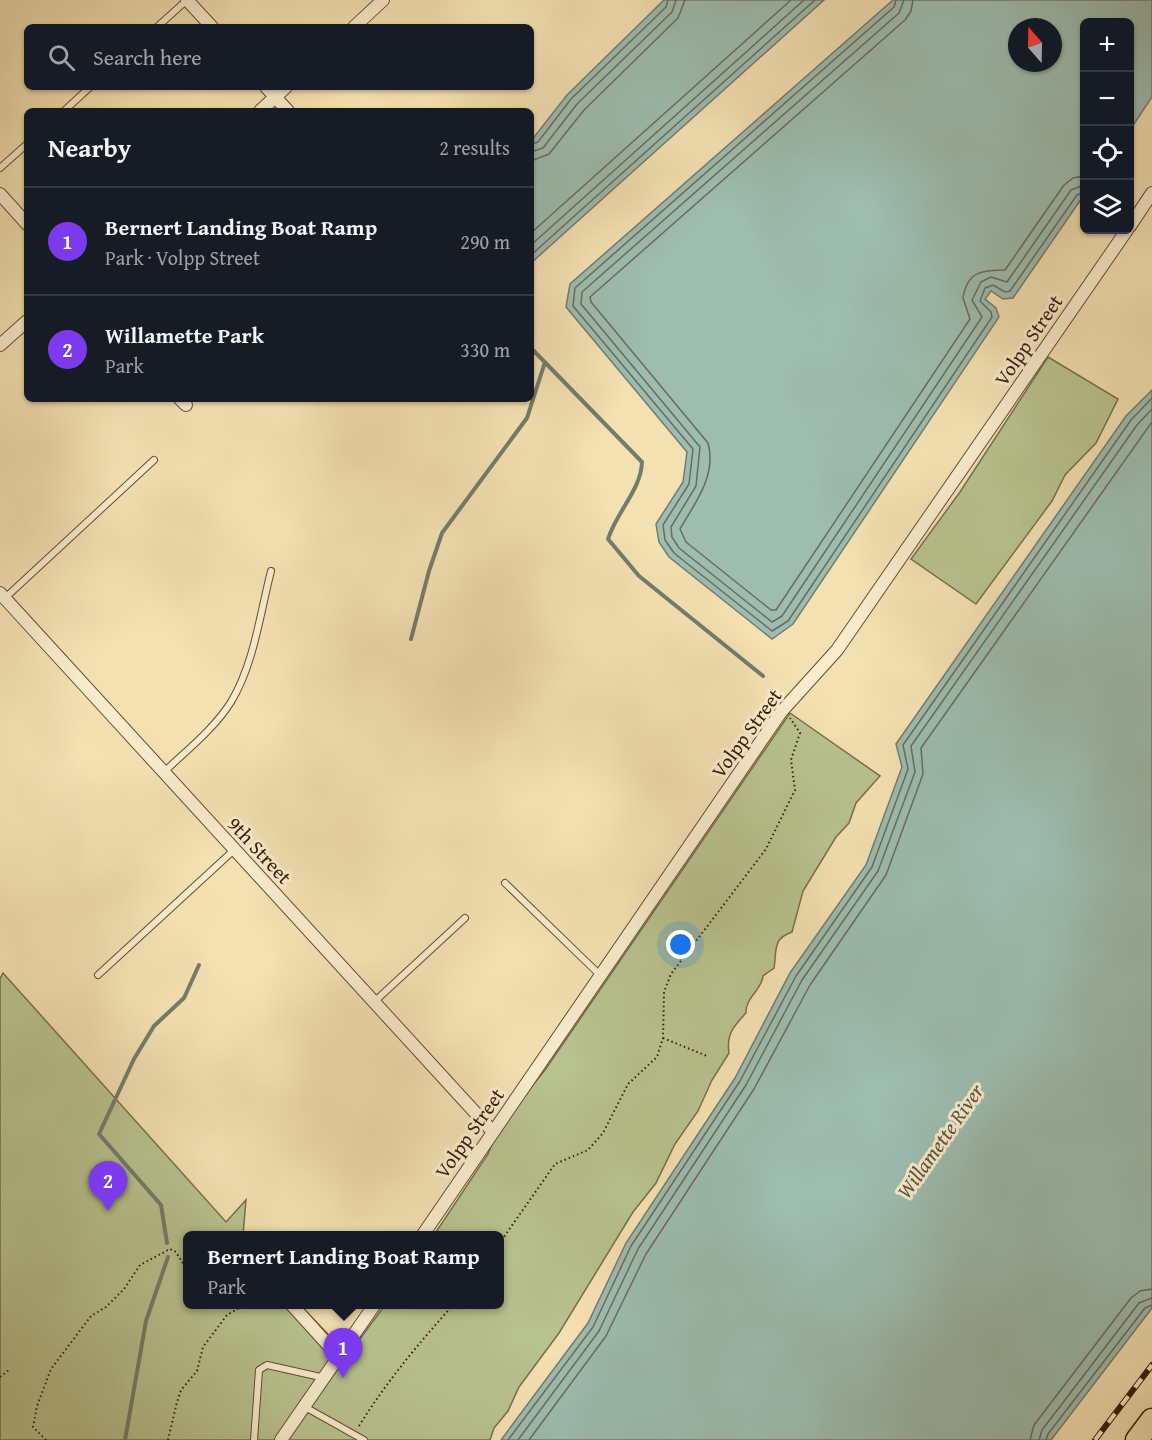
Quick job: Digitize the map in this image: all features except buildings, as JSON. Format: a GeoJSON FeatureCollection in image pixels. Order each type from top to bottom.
{"type":"FeatureCollection","features":[{"type":"Feature","properties":{"kind":"highway"},"geometry":{"type":"LineString","coordinates":[[1137,1440],[1152,1420]]}},
{"type":"Feature","properties":{"kind":"street"},"geometry":{"type":"LineString","coordinates":[[187,0],[209,24]]}},
{"type":"Feature","properties":{"kind":"street"},"geometry":{"type":"LineString","coordinates":[[357,24],[383,0]]}},
{"type":"Feature","properties":{"kind":"street"},"geometry":{"type":"LineString","coordinates":[[269,90],[285,108]]}},
{"type":"Feature","properties":{"kind":"street"},"geometry":{"type":"LineString","coordinates":[[263,108],[283,90]]}},
{"type":"Feature","properties":{"kind":"street","name":"Volpp Street"},"geometry":{"type":"LineString","coordinates":[[1134,219],[1152,193]]}},
{"type":"Feature","properties":{"kind":"street"},"geometry":{"type":"LineString","coordinates":[[0,194],[24,221]]}},
{"type":"Feature","properties":{"kind":"street","name":"Volpp Street"},"geometry":{"type":"LineString","coordinates":[[425,1231],[781,712],[837,650],[1124,234]]}},
{"type":"Feature","properties":{"kind":"street"},"geometry":{"type":"LineString","coordinates":[[0,345],[24,324]]}},
{"type":"Feature","properties":{"kind":"street","name":"9th Street"},"geometry":{"type":"LineString","coordinates":[[2,596],[493,1131]]}},
{"type":"Feature","properties":{"kind":"street"},"geometry":{"type":"LineString","coordinates":[[295,1309],[339,1357]]}},
{"type":"Feature","properties":{"kind":"street"},"geometry":{"type":"LineString","coordinates":[[281,1440],[372,1309]]}},
{"type":"Feature","properties":{"kind":"lane"},"geometry":{"type":"LineString","coordinates":[[160,24],[187,0]]}},
{"type":"Feature","properties":{"kind":"lane"},"geometry":{"type":"LineString","coordinates":[[67,108],[87,90]]}},
{"type":"Feature","properties":{"kind":"lane"},"geometry":{"type":"LineString","coordinates":[[0,168],[24,147]]}},
{"type":"Feature","properties":{"kind":"lane"},"geometry":{"type":"LineString","coordinates":[[2,596],[154,460]]}},
{"type":"Feature","properties":{"kind":"lane"},"geometry":{"type":"LineString","coordinates":[[164,772],[210,727],[235,695],[247,667],[271,571]]}},
{"type":"Feature","properties":{"kind":"lane"},"geometry":{"type":"LineString","coordinates":[[98,975],[234,850]]}},
{"type":"Feature","properties":{"kind":"lane"},"geometry":{"type":"LineString","coordinates":[[505,883],[602,976]]}},
{"type":"Feature","properties":{"kind":"lane"},"geometry":{"type":"LineString","coordinates":[[374,1002],[465,918]]}},
{"type":"Feature","properties":{"kind":"lane"},"geometry":{"type":"LineString","coordinates":[[254,1440],[259,1370],[267,1365],[326,1378]]}},
{"type":"Feature","properties":{"kind":"lane"},"geometry":{"type":"LineString","coordinates":[[304,1407],[364,1440]]}},
{"type":"Feature","properties":{"kind":"path"},"geometry":{"type":"LineString","coordinates":[[504,1237],[555,1164],[588,1150],[603,1133],[628,1084],[657,1057],[663,1038],[664,992],[671,974],[766,849],[793,798],[795,781],[791,760],[800,733],[793,720],[781,712]]}},
{"type":"Feature","properties":{"kind":"path"},"geometry":{"type":"LineString","coordinates":[[663,1038],[707,1056]]}},
{"type":"Feature","properties":{"kind":"path"},"geometry":{"type":"LineString","coordinates":[[46,1440],[33,1427],[45,1382],[51,1369],[91,1316],[106,1307],[124,1289],[140,1265],[163,1251],[170,1249],[176,1252],[183,1268]]}},
{"type":"Feature","properties":{"kind":"path"},"geometry":{"type":"LineString","coordinates":[[168,1440],[177,1402],[182,1390],[196,1371],[203,1347],[227,1315],[238,1309]]}},
{"type":"Feature","properties":{"kind":"path"},"geometry":{"type":"LineString","coordinates":[[355,1433],[384,1385],[418,1342],[450,1309]]}},
{"type":"Feature","properties":{"kind":"path"},"geometry":{"type":"LineString","coordinates":[[0,1377],[10,1368]]}},
{"type":"Feature","properties":{"kind":"green space"},"geometry":{"type":"Polygon","coordinates":[[[1048,357],[1118,399],[1096,443],[1065,475],[1052,501],[976,604],[911,559],[960,492],[1048,357]]]}},
{"type":"Feature","properties":{"kind":"green space"},"geometry":{"type":"Polygon","coordinates":[[[790,713],[880,776],[856,803],[849,823],[836,837],[803,891],[792,932],[778,942],[774,968],[763,976],[760,986],[748,1003],[746,1013],[732,1031],[728,1046],[729,1053],[712,1080],[698,1111],[675,1144],[656,1183],[633,1212],[559,1333],[519,1387],[508,1411],[494,1428],[490,1440],[0,1440],[0,979],[3,973],[226,1222],[246,1200],[243,1231],[183,1231],[183,1309],[304,1309],[348,1355],[382,1309],[504,1309],[504,1231],[437,1231],[488,1154],[499,1127],[545,1070],[790,713]]]}},
{"type":"Feature","properties":{"kind":"water"},"geometry":{"type":"Polygon","coordinates":[[[664,0],[824,0],[534,260],[534,137],[567,95],[664,0]]]}},
{"type":"Feature","properties":{"kind":"water"},"geometry":{"type":"Polygon","coordinates":[[[893,0],[1152,0],[1152,97],[1134,124],[1134,18],[1080,18],[1080,201],[1013,298],[1003,299],[991,291],[985,299],[996,308],[999,317],[793,624],[772,639],[669,557],[659,542],[656,524],[683,482],[687,452],[566,307],[570,284],[893,0]]]}},
{"type":"Feature","properties":{"kind":"water","name":"Willamette River"},"geometry":{"type":"Polygon","coordinates":[[[1152,390],[1152,1308],[1051,1440],[501,1440],[588,1323],[626,1243],[735,1078],[790,973],[866,865],[902,767],[896,744],[1126,416],[1152,390]]]}},
{"type":"Feature","properties":{"kind":"waterway"},"geometry":{"type":"LineString","coordinates":[[534,351],[642,462],[638,482],[608,539],[639,576],[763,676]]}},
{"type":"Feature","properties":{"kind":"waterway"},"geometry":{"type":"LineString","coordinates":[[534,396],[545,362]]}},
{"type":"Feature","properties":{"kind":"waterway"},"geometry":{"type":"LineString","coordinates":[[411,639],[429,571],[442,533],[527,418],[532,402]]}},
{"type":"Feature","properties":{"kind":"waterway"},"geometry":{"type":"LineString","coordinates":[[167,1243],[161,1205],[99,1134],[134,1059],[154,1026],[184,998],[199,965]]}},
{"type":"Feature","properties":{"kind":"waterway"},"geometry":{"type":"LineString","coordinates":[[125,1440],[146,1321],[168,1257]]}},
{"type":"Feature","properties":{"kind":"railway"},"geometry":{"type":"LineString","coordinates":[[1095,1440],[1152,1365]]}},
{"type":"Feature","properties":{"kind":"place","name":"Willamette Park"},"geometry":{"type":"Point","coordinates":[108,1211]}},
{"type":"Feature","properties":{"kind":"place","name":"Bernert Landing Boat Ramp"},"geometry":{"type":"Point","coordinates":[343,1378]}}]}
